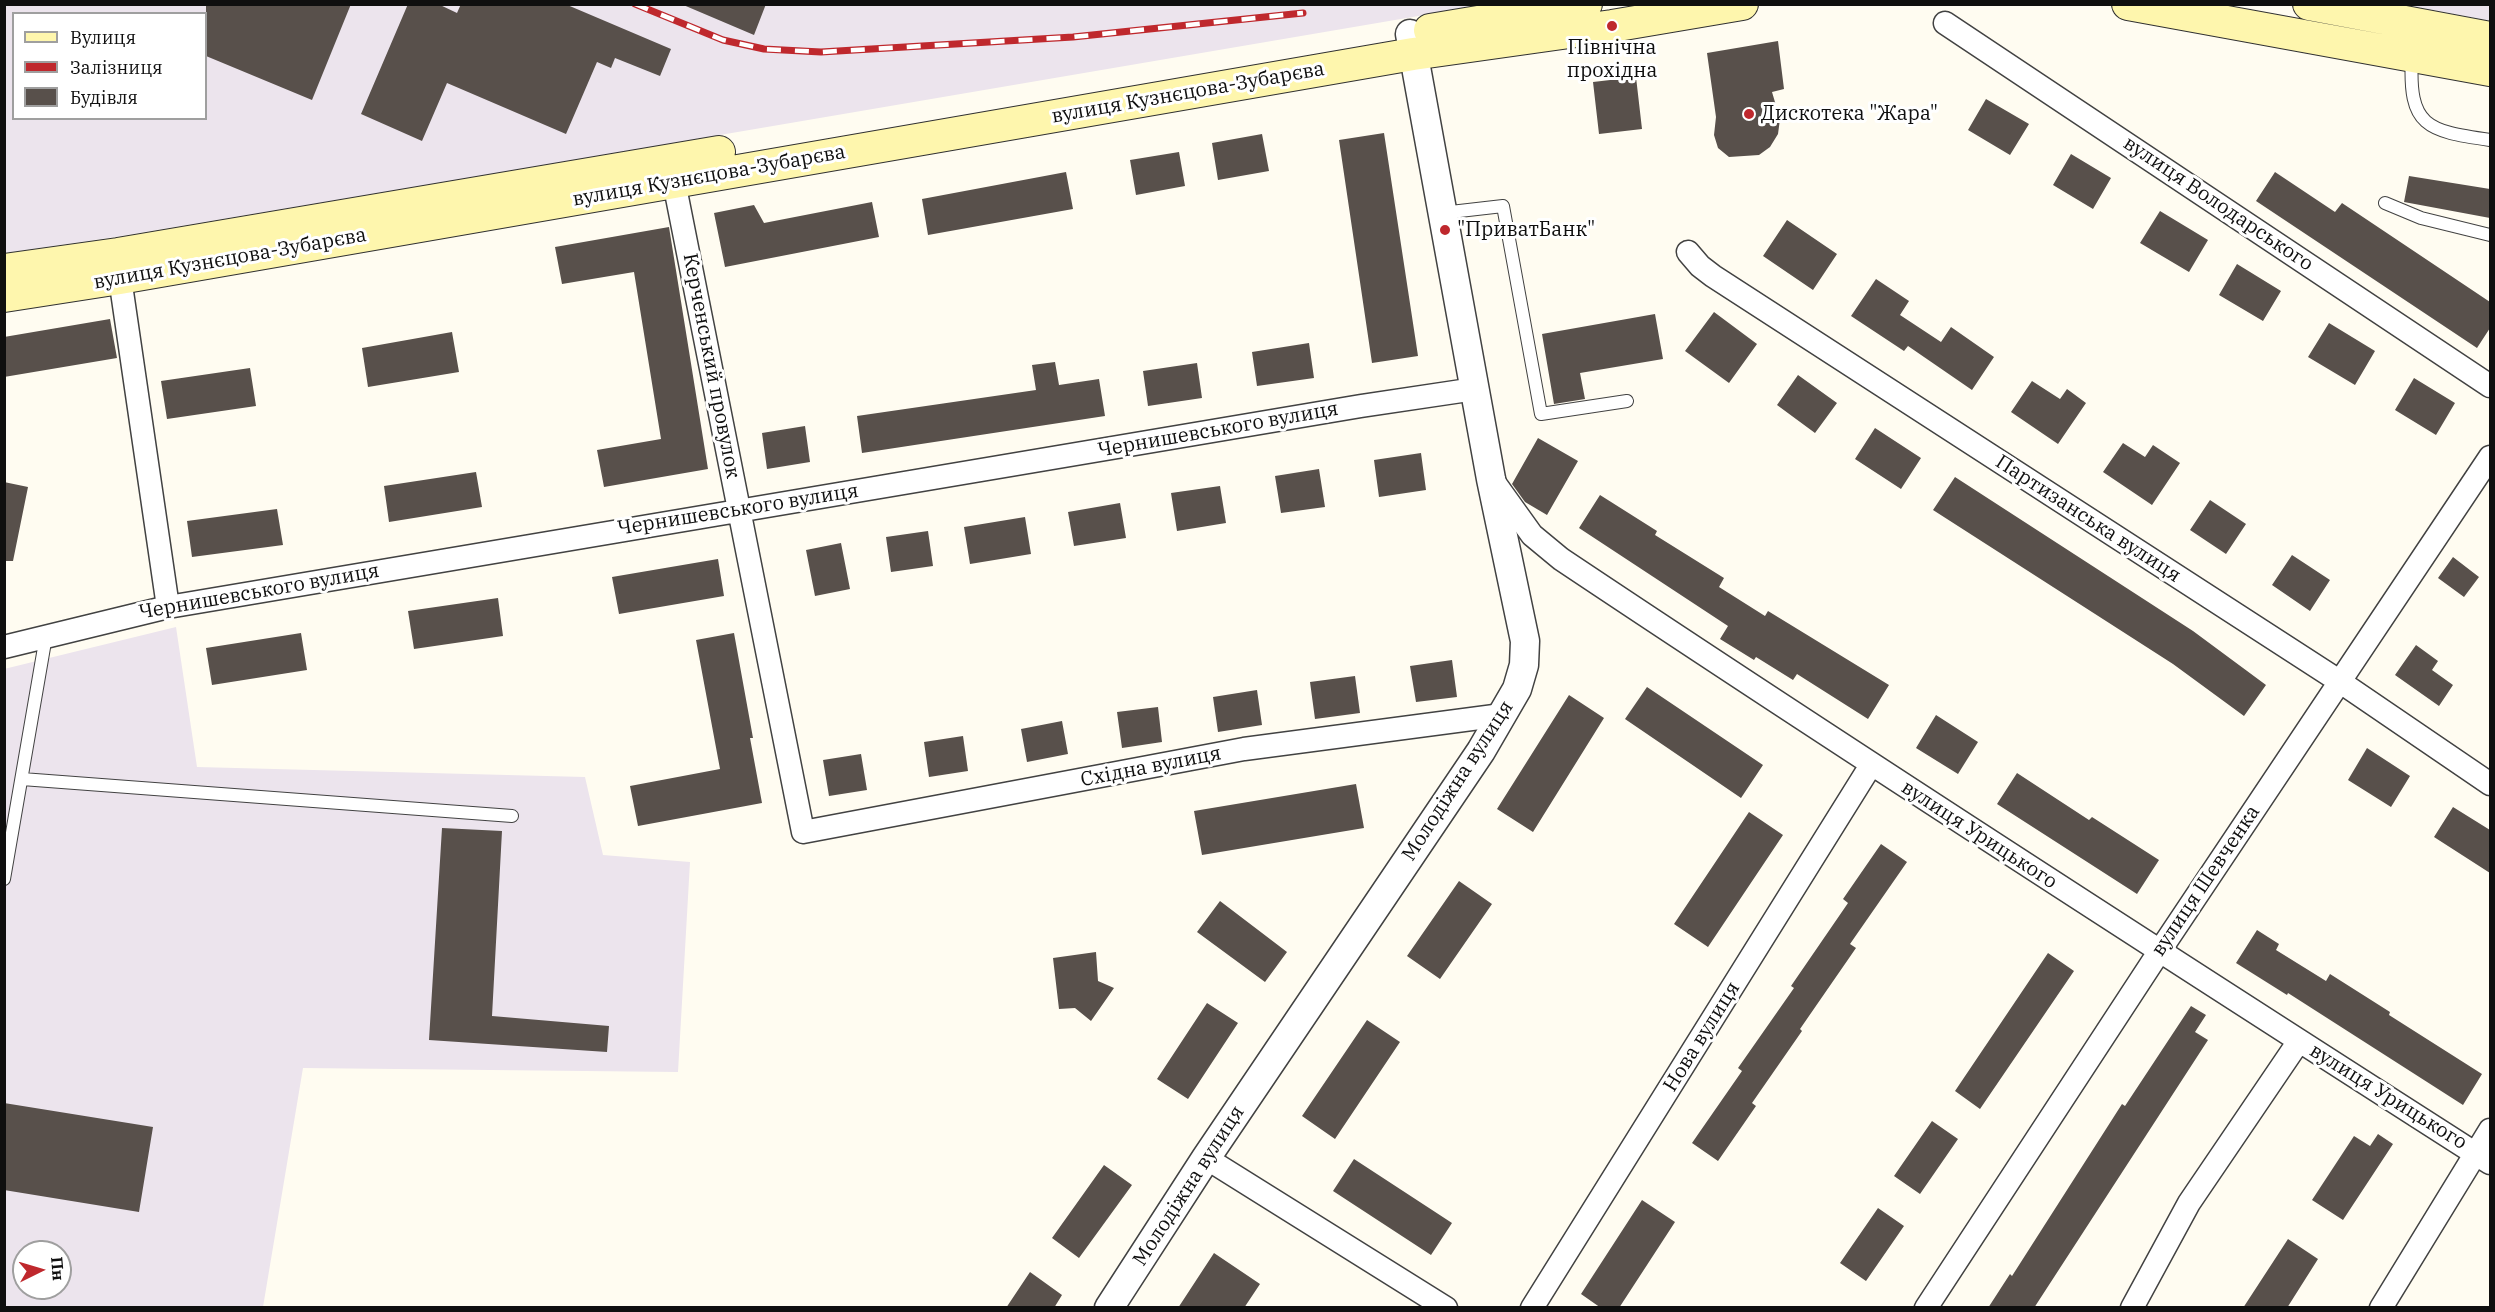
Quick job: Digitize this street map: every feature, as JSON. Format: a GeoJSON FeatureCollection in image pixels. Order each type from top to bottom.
{"type":"FeatureCollection","features":[{"type":"Feature","properties":{"kind":"main road"},"geometry":{"type":"LineString","coordinates":[[1411,44],[1586,4]]}},
{"type":"Feature","properties":{"kind":"main road"},"geometry":{"type":"LineString","coordinates":[[1411,44],[1612,26],[1742,4]]}},
{"type":"Feature","properties":{"kind":"main road"},"geometry":{"type":"LineString","coordinates":[[2128,4],[2490,70]]}},
{"type":"Feature","properties":{"kind":"main road"},"geometry":{"type":"LineString","coordinates":[[2309,4],[2490,38]]}},
{"type":"Feature","properties":{"kind":"main road","name":"вулиця Кузнєцова-Зубарєва"},"geometry":{"type":"LineString","coordinates":[[4,296],[674,182],[1411,44]]}},
{"type":"Feature","properties":{"kind":"main road","name":"вулиця Кузнєцова-Зубарєва"},"geometry":{"type":"LineString","coordinates":[[4,270],[118,254],[1411,44]]}},
{"type":"Feature","properties":{"kind":"street","name":"вулиця Володарського"},"geometry":{"type":"LineString","coordinates":[[1945,23],[2490,386]]}},
{"type":"Feature","properties":{"kind":"street","name":"Молодіжна вулиця"},"geometry":{"type":"LineString","coordinates":[[1110,1308],[1206,1158],[1481,751],[1517,689],[1524,665],[1525,640],[1491,479],[1411,44]]}},
{"type":"Feature","properties":{"kind":"street","name":"Керченський провулок"},"geometry":{"type":"LineString","coordinates":[[674,182],[803,832]]}},
{"type":"Feature","properties":{"kind":"street","name":"Партизанська вулиця"},"geometry":{"type":"LineString","coordinates":[[1688,252],[1713,276],[2339,681],[2490,784]]}},
{"type":"Feature","properties":{"kind":"street"},"geometry":{"type":"LineString","coordinates":[[120,278],[168,607]]}},
{"type":"Feature","properties":{"kind":"street","name":"Чернишевського вулиця"},"geometry":{"type":"LineString","coordinates":[[4,647],[168,607],[1361,406],[1475,389]]}},
{"type":"Feature","properties":{"kind":"street","name":"вулиця Шевченка"},"geometry":{"type":"LineString","coordinates":[[1926,1308],[2158,952],[2490,457]]}},
{"type":"Feature","properties":{"kind":"street","name":"вулиця Урицького"},"geometry":{"type":"LineString","coordinates":[[1491,479],[1532,535],[1561,560],[2158,952],[2483,1158]]}},
{"type":"Feature","properties":{"kind":"street","name":"Східна вулиця"},"geometry":{"type":"LineString","coordinates":[[803,832],[1244,749],[1502,715]]}},
{"type":"Feature","properties":{"kind":"street","name":"Нова вулиця"},"geometry":{"type":"LineString","coordinates":[[1532,1308],[1871,765]]}},
{"type":"Feature","properties":{"kind":"street"},"geometry":{"type":"LineString","coordinates":[[2132,1308],[2189,1203],[2299,1041]]}},
{"type":"Feature","properties":{"kind":"street"},"geometry":{"type":"LineString","coordinates":[[2385,1306],[2483,1158],[2490,1130]]}},
{"type":"Feature","properties":{"kind":"street"},"geometry":{"type":"LineString","coordinates":[[1206,1158],[1446,1308]]}},
{"type":"Feature","properties":{"kind":"lane"},"geometry":{"type":"LineString","coordinates":[[2412,56],[2410,82],[2413,101],[2421,118],[2433,128],[2451,134],[2490,140]]}},
{"type":"Feature","properties":{"kind":"lane"},"geometry":{"type":"LineString","coordinates":[[2385,203],[2421,218],[2490,235]]}},
{"type":"Feature","properties":{"kind":"lane"},"geometry":{"type":"LineString","coordinates":[[1442,213],[1503,206],[1541,414],[1627,401]]}},
{"type":"Feature","properties":{"kind":"lane"},"geometry":{"type":"LineString","coordinates":[[4,879],[46,636]]}},
{"type":"Feature","properties":{"kind":"lane"},"geometry":{"type":"LineString","coordinates":[[22,778],[512,816]]}},
{"type":"Feature","properties":{"kind":"shaded area"},"geometry":{"type":"Polygon","coordinates":[[[4,5],[1483,5],[497,173],[115,237],[5,253],[4,5]]]}},
{"type":"Feature","properties":{"kind":"shaded area"},"geometry":{"type":"Polygon","coordinates":[[[2405,5],[2490,5],[2490,21],[2439,11],[2405,5]]]}},
{"type":"Feature","properties":{"kind":"shaded area"},"geometry":{"type":"Polygon","coordinates":[[[176,627],[197,767],[585,777],[603,855],[690,862],[678,1072],[303,1068],[263,1307],[5,1307],[4,669],[176,627]]]}},
{"type":"Feature","properties":{"kind":"building"},"geometry":{"type":"Polygon","coordinates":[[[206,4],[351,4],[312,100],[207,56],[206,4]]]}},
{"type":"Feature","properties":{"kind":"building"},"geometry":{"type":"Polygon","coordinates":[[[408,4],[438,4],[457,13],[461,4],[565,4],[671,49],[660,76],[615,58],[611,68],[597,62],[566,134],[447,83],[422,141],[361,114],[408,4]]]}},
{"type":"Feature","properties":{"kind":"building"},"geometry":{"type":"Polygon","coordinates":[[[681,4],[766,4],[754,35],[681,4]]]}},
{"type":"Feature","properties":{"kind":"building"},"geometry":{"type":"Polygon","coordinates":[[[1778,41],[1784,89],[1772,92],[1780,119],[1778,134],[1770,147],[1759,155],[1729,157],[1718,148],[1714,135],[1716,117],[1707,53],[1778,41]]]}},
{"type":"Feature","properties":{"kind":"building"},"geometry":{"type":"Polygon","coordinates":[[[1636,77],[1642,129],[1599,134],[1593,82],[1636,77]]]}},
{"type":"Feature","properties":{"kind":"building"},"geometry":{"type":"Polygon","coordinates":[[[1986,99],[2029,124],[2010,155],[1968,130],[1986,99]]]}},
{"type":"Feature","properties":{"kind":"building"},"geometry":{"type":"Polygon","coordinates":[[[1384,133],[1418,356],[1372,363],[1339,140],[1384,133]]]}},
{"type":"Feature","properties":{"kind":"building"},"geometry":{"type":"Polygon","coordinates":[[[1262,134],[1269,171],[1218,180],[1212,143],[1262,134]]]}},
{"type":"Feature","properties":{"kind":"building"},"geometry":{"type":"Polygon","coordinates":[[[1179,152],[1185,186],[1136,195],[1130,160],[1179,152]]]}},
{"type":"Feature","properties":{"kind":"building"},"geometry":{"type":"Polygon","coordinates":[[[2071,154],[2111,178],[2093,209],[2053,185],[2071,154]]]}},
{"type":"Feature","properties":{"kind":"building"},"geometry":{"type":"Polygon","coordinates":[[[1066,172],[1073,209],[928,235],[922,199],[1066,172]]]}},
{"type":"Feature","properties":{"kind":"building"},"geometry":{"type":"Polygon","coordinates":[[[2275,172],[2335,212],[2342,203],[2490,302],[2490,328],[2477,348],[2256,201],[2275,172]]]}},
{"type":"Feature","properties":{"kind":"building"},"geometry":{"type":"Polygon","coordinates":[[[2409,176],[2490,189],[2490,218],[2404,202],[2409,176]]]}},
{"type":"Feature","properties":{"kind":"building"},"geometry":{"type":"Polygon","coordinates":[[[872,202],[879,237],[725,267],[714,213],[754,205],[764,223],[872,202]]]}},
{"type":"Feature","properties":{"kind":"building"},"geometry":{"type":"Polygon","coordinates":[[[2160,211],[2208,240],[2189,272],[2140,243],[2160,211]]]}},
{"type":"Feature","properties":{"kind":"building"},"geometry":{"type":"Polygon","coordinates":[[[1787,220],[1837,254],[1813,290],[1763,256],[1787,220]]]}},
{"type":"Feature","properties":{"kind":"building"},"geometry":{"type":"Polygon","coordinates":[[[669,227],[708,469],[604,487],[597,450],[661,439],[634,272],[562,284],[555,247],[669,227]]]}},
{"type":"Feature","properties":{"kind":"building"},"geometry":{"type":"Polygon","coordinates":[[[2237,264],[2281,291],[2263,321],[2219,295],[2237,264]]]}},
{"type":"Feature","properties":{"kind":"building"},"geometry":{"type":"Polygon","coordinates":[[[1876,279],[1909,301],[1900,315],[1941,342],[1951,327],[1994,357],[1972,390],[1908,346],[1904,351],[1851,316],[1876,279]]]}},
{"type":"Feature","properties":{"kind":"building"},"geometry":{"type":"Polygon","coordinates":[[[1714,312],[1757,344],[1729,383],[1685,351],[1714,312]]]}},
{"type":"Feature","properties":{"kind":"building"},"geometry":{"type":"Polygon","coordinates":[[[1655,314],[1663,359],[1580,373],[1585,399],[1554,404],[1542,334],[1655,314]]]}},
{"type":"Feature","properties":{"kind":"building"},"geometry":{"type":"Polygon","coordinates":[[[110,319],[117,358],[4,377],[4,337],[110,319]]]}},
{"type":"Feature","properties":{"kind":"building"},"geometry":{"type":"Polygon","coordinates":[[[2329,323],[2375,351],[2355,385],[2308,357],[2329,323]]]}},
{"type":"Feature","properties":{"kind":"building"},"geometry":{"type":"Polygon","coordinates":[[[452,332],[459,372],[368,387],[362,348],[452,332]]]}},
{"type":"Feature","properties":{"kind":"building"},"geometry":{"type":"Polygon","coordinates":[[[1309,343],[1314,378],[1257,386],[1252,352],[1309,343]]]}},
{"type":"Feature","properties":{"kind":"building"},"geometry":{"type":"Polygon","coordinates":[[[1055,362],[1059,385],[1099,379],[1105,416],[862,453],[857,416],[1036,390],[1032,365],[1055,362]]]}},
{"type":"Feature","properties":{"kind":"building"},"geometry":{"type":"Polygon","coordinates":[[[1197,363],[1202,398],[1148,406],[1143,371],[1197,363]]]}},
{"type":"Feature","properties":{"kind":"building"},"geometry":{"type":"Polygon","coordinates":[[[250,368],[256,406],[167,419],[161,381],[250,368]]]}},
{"type":"Feature","properties":{"kind":"building"},"geometry":{"type":"Polygon","coordinates":[[[1798,375],[1837,403],[1815,433],[1777,405],[1798,375]]]}},
{"type":"Feature","properties":{"kind":"building"},"geometry":{"type":"Polygon","coordinates":[[[2414,378],[2455,403],[2436,435],[2395,410],[2414,378]]]}},
{"type":"Feature","properties":{"kind":"building"},"geometry":{"type":"Polygon","coordinates":[[[2032,381],[2060,399],[2067,389],[2086,403],[2058,444],[2011,412],[2032,381]]]}},
{"type":"Feature","properties":{"kind":"building"},"geometry":{"type":"Polygon","coordinates":[[[805,426],[810,462],[767,469],[762,433],[805,426]]]}},
{"type":"Feature","properties":{"kind":"building"},"geometry":{"type":"Polygon","coordinates":[[[1875,428],[1921,458],[1901,489],[1855,459],[1875,428]]]}},
{"type":"Feature","properties":{"kind":"building"},"geometry":{"type":"Polygon","coordinates":[[[1538,438],[1578,461],[1547,515],[1525,502],[1512,484],[1538,438]]]}},
{"type":"Feature","properties":{"kind":"building"},"geometry":{"type":"Polygon","coordinates":[[[2123,443],[2145,457],[2153,445],[2180,463],[2152,505],[2103,472],[2123,443]]]}},
{"type":"Feature","properties":{"kind":"building"},"geometry":{"type":"Polygon","coordinates":[[[1421,453],[1426,490],[1379,497],[1374,460],[1421,453]]]}},
{"type":"Feature","properties":{"kind":"building"},"geometry":{"type":"Polygon","coordinates":[[[1319,469],[1325,507],[1281,513],[1275,476],[1319,469]]]}},
{"type":"Feature","properties":{"kind":"building"},"geometry":{"type":"Polygon","coordinates":[[[476,472],[482,507],[389,522],[384,486],[476,472]]]}},
{"type":"Feature","properties":{"kind":"building"},"geometry":{"type":"Polygon","coordinates":[[[1955,477],[2193,631],[2266,685],[2244,716],[2173,664],[1933,510],[1955,477]]]}},
{"type":"Feature","properties":{"kind":"building"},"geometry":{"type":"Polygon","coordinates":[[[4,482],[28,487],[13,561],[4,561],[4,482]]]}},
{"type":"Feature","properties":{"kind":"building"},"geometry":{"type":"Polygon","coordinates":[[[1220,486],[1226,523],[1177,531],[1171,493],[1220,486]]]}},
{"type":"Feature","properties":{"kind":"building"},"geometry":{"type":"Polygon","coordinates":[[[1600,495],[1657,531],[1655,535],[1724,578],[1719,587],[1765,616],[1768,611],[1889,685],[1868,719],[1797,674],[1793,680],[1756,657],[1754,660],[1720,639],[1728,626],[1579,528],[1600,495]]]}},
{"type":"Feature","properties":{"kind":"building"},"geometry":{"type":"Polygon","coordinates":[[[2210,500],[2246,524],[2226,554],[2190,530],[2210,500]]]}},
{"type":"Feature","properties":{"kind":"building"},"geometry":{"type":"Polygon","coordinates":[[[1120,503],[1126,538],[1074,546],[1068,512],[1120,503]]]}},
{"type":"Feature","properties":{"kind":"building"},"geometry":{"type":"Polygon","coordinates":[[[277,509],[283,545],[192,557],[187,521],[277,509]]]}},
{"type":"Feature","properties":{"kind":"building"},"geometry":{"type":"Polygon","coordinates":[[[1025,517],[1031,554],[970,564],[964,527],[1025,517]]]}},
{"type":"Feature","properties":{"kind":"building"},"geometry":{"type":"Polygon","coordinates":[[[928,531],[933,566],[891,572],[886,537],[928,531]]]}},
{"type":"Feature","properties":{"kind":"building"},"geometry":{"type":"Polygon","coordinates":[[[841,543],[850,589],[815,596],[806,550],[841,543]]]}},
{"type":"Feature","properties":{"kind":"building"},"geometry":{"type":"Polygon","coordinates":[[[2292,555],[2330,580],[2310,611],[2272,585],[2292,555]]]}},
{"type":"Feature","properties":{"kind":"building"},"geometry":{"type":"Polygon","coordinates":[[[2453,557],[2479,577],[2464,597],[2438,578],[2453,557]]]}},
{"type":"Feature","properties":{"kind":"building"},"geometry":{"type":"Polygon","coordinates":[[[718,559],[724,596],[619,614],[612,577],[718,559]]]}},
{"type":"Feature","properties":{"kind":"building"},"geometry":{"type":"Polygon","coordinates":[[[498,598],[503,636],[414,649],[408,611],[498,598]]]}},
{"type":"Feature","properties":{"kind":"building"},"geometry":{"type":"Polygon","coordinates":[[[301,633],[307,670],[212,685],[206,648],[301,633]]]}},
{"type":"Feature","properties":{"kind":"building"},"geometry":{"type":"Polygon","coordinates":[[[734,633],[762,803],[638,826],[630,786],[720,769],[696,640],[734,633]]]}},
{"type":"Feature","properties":{"kind":"building"},"geometry":{"type":"Polygon","coordinates":[[[2416,645],[2438,661],[2432,670],[2453,685],[2439,706],[2395,675],[2416,645]]]}},
{"type":"Feature","properties":{"kind":"building"},"geometry":{"type":"Polygon","coordinates":[[[1452,660],[1457,697],[1416,702],[1410,666],[1452,660]]]}},
{"type":"Feature","properties":{"kind":"building"},"geometry":{"type":"Polygon","coordinates":[[[1355,676],[1360,713],[1315,719],[1310,682],[1355,676]]]}},
{"type":"Feature","properties":{"kind":"building"},"geometry":{"type":"Polygon","coordinates":[[[1647,687],[1763,765],[1741,798],[1625,719],[1647,687]]]}},
{"type":"Feature","properties":{"kind":"building"},"geometry":{"type":"Polygon","coordinates":[[[1257,690],[1262,725],[1218,732],[1213,697],[1257,690]]]}},
{"type":"Feature","properties":{"kind":"building"},"geometry":{"type":"Polygon","coordinates":[[[1569,695],[1604,718],[1533,832],[1497,809],[1569,695]]]}},
{"type":"Feature","properties":{"kind":"building"},"geometry":{"type":"Polygon","coordinates":[[[1158,707],[1162,742],[1122,748],[1117,712],[1158,707]]]}},
{"type":"Feature","properties":{"kind":"building"},"geometry":{"type":"Polygon","coordinates":[[[1936,715],[1978,742],[1958,774],[1916,748],[1936,715]]]}},
{"type":"Feature","properties":{"kind":"building"},"geometry":{"type":"Polygon","coordinates":[[[1062,721],[1068,754],[1027,762],[1021,729],[1062,721]]]}},
{"type":"Feature","properties":{"kind":"building"},"geometry":{"type":"Polygon","coordinates":[[[963,736],[968,771],[929,777],[924,742],[963,736]]]}},
{"type":"Feature","properties":{"kind":"building"},"geometry":{"type":"Polygon","coordinates":[[[2367,748],[2410,776],[2391,807],[2348,780],[2367,748]]]}},
{"type":"Feature","properties":{"kind":"building"},"geometry":{"type":"Polygon","coordinates":[[[861,754],[867,790],[829,796],[823,760],[861,754]]]}},
{"type":"Feature","properties":{"kind":"building"},"geometry":{"type":"Polygon","coordinates":[[[2017,773],[2089,820],[2092,817],[2159,860],[2137,894],[1997,804],[2017,773]]]}},
{"type":"Feature","properties":{"kind":"building"},"geometry":{"type":"Polygon","coordinates":[[[1356,784],[1364,828],[1202,855],[1194,811],[1356,784]]]}},
{"type":"Feature","properties":{"kind":"building"},"geometry":{"type":"Polygon","coordinates":[[[2453,807],[2490,830],[2490,873],[2434,837],[2453,807]]]}},
{"type":"Feature","properties":{"kind":"building"},"geometry":{"type":"Polygon","coordinates":[[[1749,812],[1783,835],[1708,947],[1674,924],[1749,812]]]}},
{"type":"Feature","properties":{"kind":"building"},"geometry":{"type":"Polygon","coordinates":[[[442,828],[502,831],[492,1016],[609,1026],[607,1052],[429,1040],[442,828]]]}},
{"type":"Feature","properties":{"kind":"building"},"geometry":{"type":"Polygon","coordinates":[[[1881,844],[1907,862],[1850,944],[1856,948],[1752,1103],[1756,1106],[1718,1161],[1692,1143],[1742,1071],[1738,1068],[1794,988],[1791,986],[1848,903],[1843,899],[1881,844]]]}},
{"type":"Feature","properties":{"kind":"building"},"geometry":{"type":"Polygon","coordinates":[[[1459,881],[1492,904],[1440,979],[1407,956],[1459,881]]]}},
{"type":"Feature","properties":{"kind":"building"},"geometry":{"type":"Polygon","coordinates":[[[1220,901],[1287,952],[1265,982],[1197,932],[1220,901]]]}},
{"type":"Feature","properties":{"kind":"building"},"geometry":{"type":"Polygon","coordinates":[[[2257,930],[2279,944],[2276,950],[2326,981],[2330,974],[2390,1012],[2389,1015],[2482,1074],[2463,1105],[2288,993],[2287,995],[2236,963],[2257,930]]]}},
{"type":"Feature","properties":{"kind":"building"},"geometry":{"type":"Polygon","coordinates":[[[1096,952],[1098,981],[1114,988],[1091,1021],[1075,1008],[1059,1009],[1053,958],[1096,952]]]}},
{"type":"Feature","properties":{"kind":"building"},"geometry":{"type":"Polygon","coordinates":[[[2048,953],[2074,971],[1980,1109],[1955,1091],[2048,953]]]}},
{"type":"Feature","properties":{"kind":"building"},"geometry":{"type":"Polygon","coordinates":[[[1207,1003],[1238,1023],[1188,1099],[1157,1079],[1207,1003]]]}},
{"type":"Feature","properties":{"kind":"building"},"geometry":{"type":"Polygon","coordinates":[[[2191,1006],[2206,1015],[2195,1032],[2208,1040],[2034,1308],[1988,1308],[2010,1274],[2012,1276],[2122,1104],[2125,1106],[2191,1006]]]}},
{"type":"Feature","properties":{"kind":"building"},"geometry":{"type":"Polygon","coordinates":[[[1367,1020],[1400,1042],[1335,1139],[1302,1116],[1367,1020]]]}},
{"type":"Feature","properties":{"kind":"building"},"geometry":{"type":"Polygon","coordinates":[[[4,1103],[153,1127],[139,1212],[4,1190],[4,1103]]]}},
{"type":"Feature","properties":{"kind":"building"},"geometry":{"type":"Polygon","coordinates":[[[1932,1121],[1958,1139],[1920,1194],[1894,1176],[1932,1121]]]}},
{"type":"Feature","properties":{"kind":"building"},"geometry":{"type":"Polygon","coordinates":[[[2378,1134],[2393,1144],[2343,1220],[2312,1200],[2354,1136],[2370,1146],[2378,1134]]]}},
{"type":"Feature","properties":{"kind":"building"},"geometry":{"type":"Polygon","coordinates":[[[1354,1159],[1452,1223],[1431,1255],[1333,1191],[1354,1159]]]}},
{"type":"Feature","properties":{"kind":"building"},"geometry":{"type":"Polygon","coordinates":[[[1104,1165],[1132,1185],[1079,1258],[1052,1238],[1104,1165]]]}},
{"type":"Feature","properties":{"kind":"building"},"geometry":{"type":"Polygon","coordinates":[[[1642,1200],[1675,1222],[1619,1308],[1601,1308],[1581,1294],[1642,1200]]]}},
{"type":"Feature","properties":{"kind":"building"},"geometry":{"type":"Polygon","coordinates":[[[1878,1208],[1904,1226],[1866,1281],[1840,1263],[1878,1208]]]}},
{"type":"Feature","properties":{"kind":"building"},"geometry":{"type":"Polygon","coordinates":[[[2288,1239],[2318,1259],[2287,1308],[2243,1308],[2288,1239]]]}},
{"type":"Feature","properties":{"kind":"building"},"geometry":{"type":"Polygon","coordinates":[[[1214,1253],[1260,1284],[1244,1308],[1178,1308],[1214,1253]]]}},
{"type":"Feature","properties":{"kind":"building"},"geometry":{"type":"Polygon","coordinates":[[[1030,1272],[1062,1295],[1054,1308],[1006,1308],[1030,1272]]]}},
{"type":"Feature","properties":{"kind":"railway"},"geometry":{"type":"LineString","coordinates":[[635,4],[723,40],[764,49],[821,52],[1073,37],[1303,13]]}},
{"type":"Feature","properties":{"kind":"place","name":"Північна прохідна"},"geometry":{"type":"Point","coordinates":[1612,26]}},
{"type":"Feature","properties":{"kind":"place","name":"Дискотека \"Жара\""},"geometry":{"type":"Point","coordinates":[1749,114]}},
{"type":"Feature","properties":{"kind":"place","name":"\"ПриватБанк\""},"geometry":{"type":"Point","coordinates":[1445,230]}}]}
